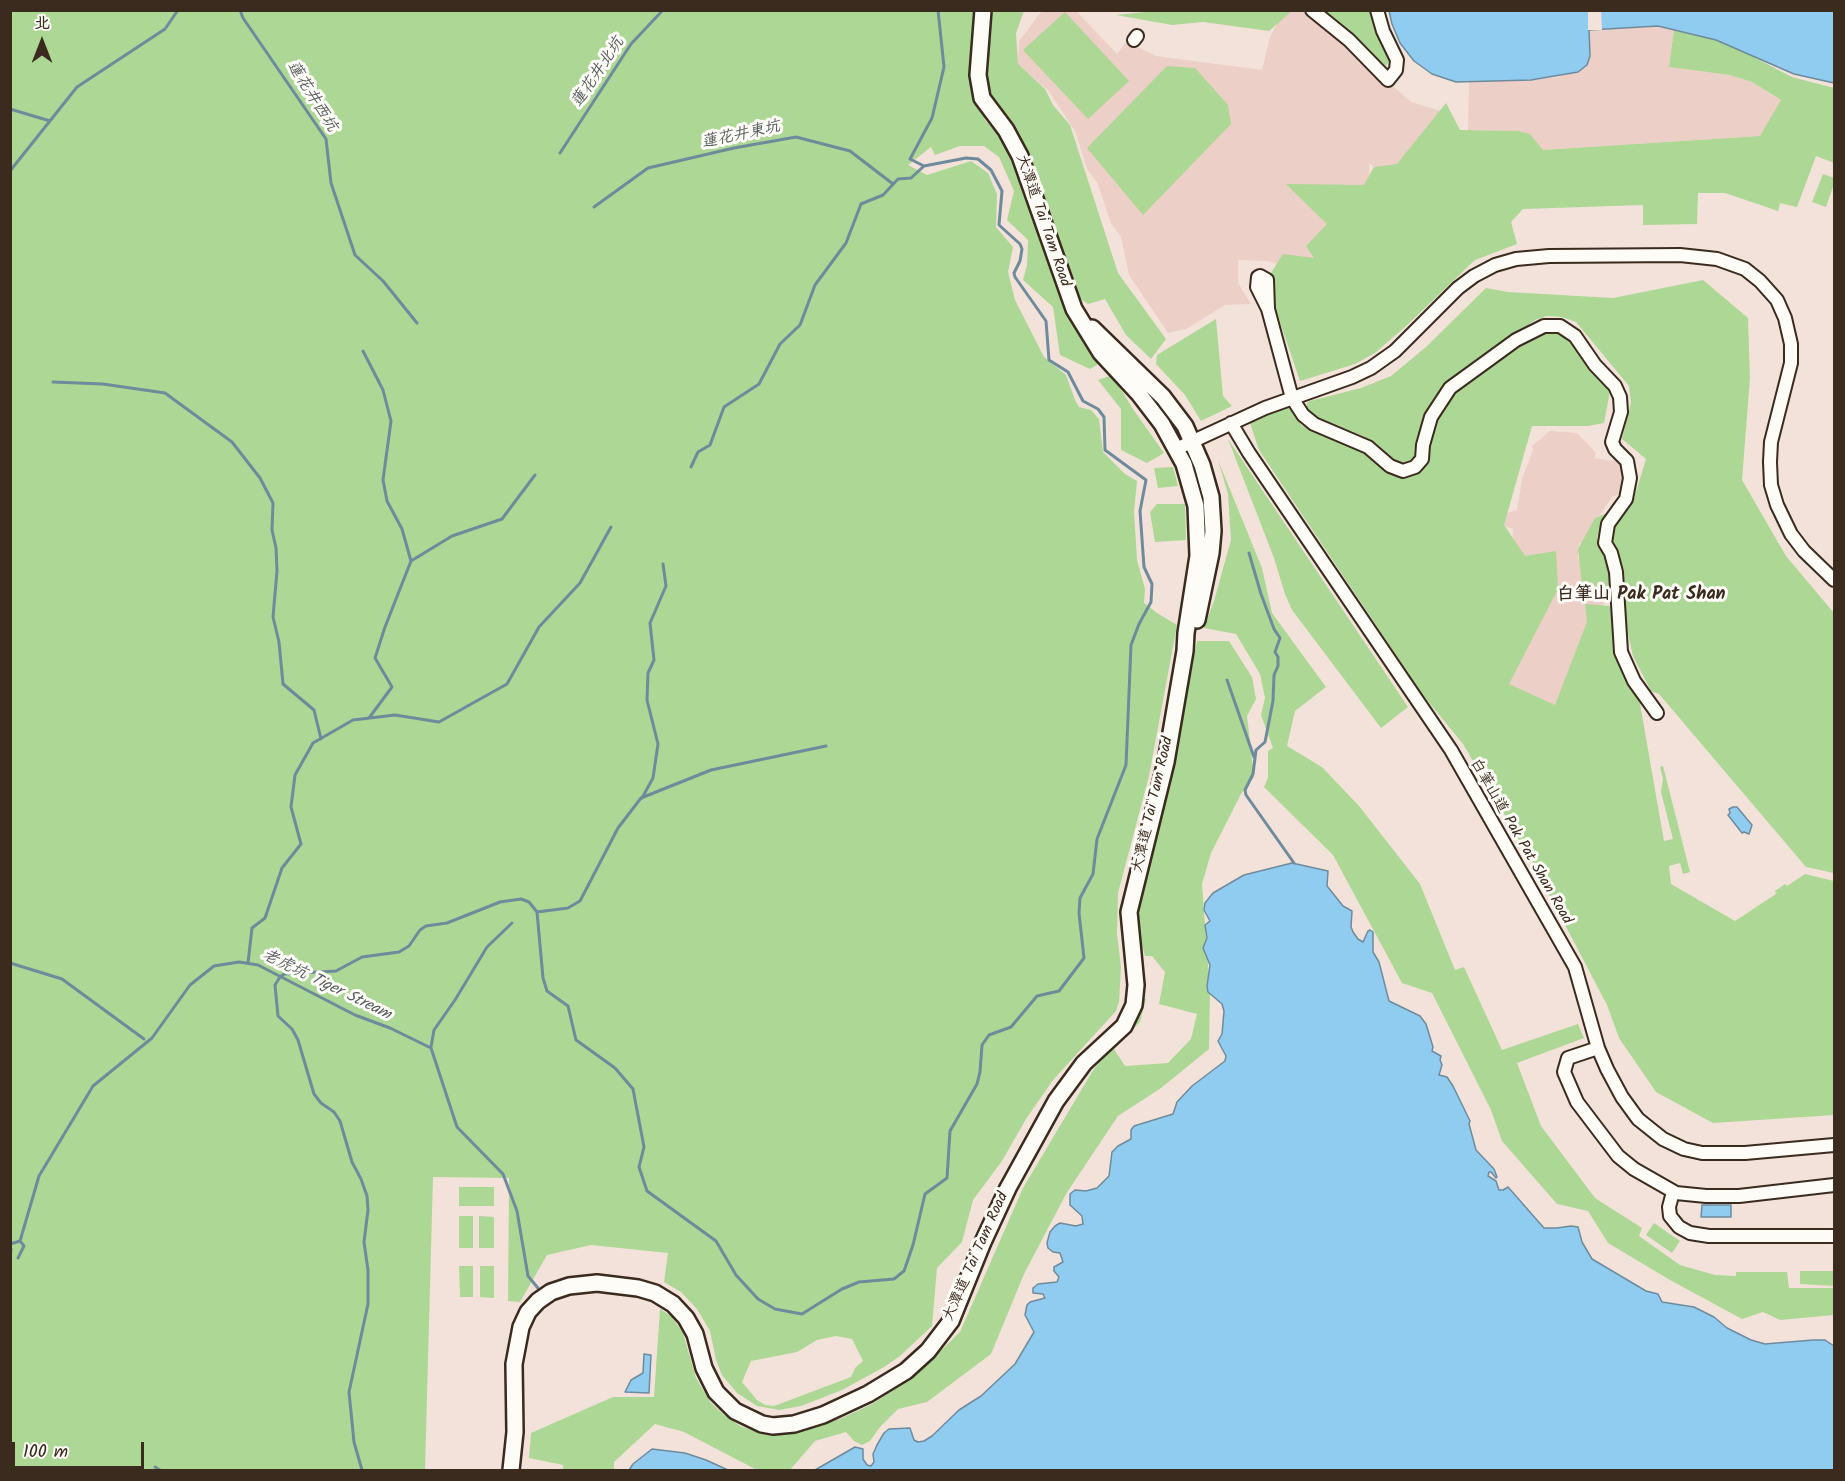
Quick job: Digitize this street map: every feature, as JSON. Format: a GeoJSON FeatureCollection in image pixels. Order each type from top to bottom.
{"type":"FeatureCollection","features":[{"type":"Feature","properties":{"kind":"main road","name":"大潭道 Tai Tam Road"},"geometry":{"type":"LineString","coordinates":[[512,1470],[515,1432],[514,1364],[519,1334],[526,1316],[534,1305],[547,1295],[562,1288],[585,1283],[603,1284],[643,1289],[669,1301],[686,1318],[695,1334],[706,1373],[719,1396],[740,1414],[757,1423],[768,1425],[803,1422],[850,1403],[896,1377],[935,1343],[955,1312],[988,1230],[1008,1188],[1056,1101],[1084,1063],[1120,1029],[1132,1011],[1136,992],[1129,924],[1130,906],[1167,762],[1197,563],[1198,524],[1193,491],[1176,449],[1147,403],[1095,345],[1070,300],[1020,156],[1010,136],[980,93],[978,75],[983,10]]}},
{"type":"Feature","properties":{"kind":"main road","name":"大潭道 Tai Tam Road"},"geometry":{"type":"LineString","coordinates":[[1070,300],[1091,327],[1163,397],[1185,426],[1208,486],[1213,531],[1211,554],[1193,637],[1185,651]]}},
{"type":"Feature","properties":{"kind":"street"},"geometry":{"type":"LineString","coordinates":[[1312,10],[1349,39],[1389,80],[1396,70],[1397,60],[1383,31],[1377,10]]}},
{"type":"Feature","properties":{"kind":"street"},"geometry":{"type":"LineString","coordinates":[[1176,449],[1231,423],[1363,372],[1395,351],[1466,282],[1487,268],[1506,261],[1549,256],[1680,255],[1707,257],[1737,265],[1754,275],[1772,293],[1781,307],[1791,344],[1791,363],[1771,442],[1772,485],[1777,506],[1791,534],[1804,551],[1832,573]]}},
{"type":"Feature","properties":{"kind":"street"},"geometry":{"type":"LineString","coordinates":[[1268,309],[1298,396],[1298,410],[1307,420],[1358,441],[1373,450],[1394,469],[1407,471],[1415,467],[1422,459],[1431,417],[1450,388],[1516,340],[1536,330],[1554,325],[1563,327],[1573,334],[1595,365],[1615,386],[1620,397],[1621,412],[1612,442],[1627,460],[1630,470],[1629,484],[1624,503],[1608,524],[1605,540],[1617,572],[1621,652],[1634,681],[1658,713]]}},
{"type":"Feature","properties":{"kind":"street","name":"白筆山道 Pak Pat Shan Road"},"geometry":{"type":"LineString","coordinates":[[1231,423],[1249,453],[1451,750],[1575,967],[1598,1048],[1612,1079],[1633,1112],[1656,1135],[1676,1146],[1702,1153],[1721,1154],[1834,1145]]}},
{"type":"Feature","properties":{"kind":"street"},"geometry":{"type":"LineString","coordinates":[[1598,1048],[1568,1058],[1564,1072],[1577,1102],[1618,1156],[1634,1169],[1673,1192],[1706,1196],[1739,1196],[1834,1185]]}},
{"type":"Feature","properties":{"kind":"street"},"geometry":{"type":"LineString","coordinates":[[1673,1192],[1669,1207],[1670,1216],[1679,1227],[1690,1233],[1709,1236],[1834,1236]]}},
{"type":"Feature","properties":{"kind":"shaded area"},"geometry":{"type":"Polygon","coordinates":[[[1075,10],[1117,54],[1126,42],[1156,56],[1262,70],[1270,37],[1278,22],[1290,11],[1308,11],[1411,102],[1444,112],[1391,180],[1369,163],[1370,200],[1317,263],[1297,268],[1268,261],[1238,260],[1238,283],[1251,304],[1225,305],[1186,329],[1168,333],[1129,275],[1121,237],[1111,223],[1097,182],[1087,169],[1075,131],[1048,90],[1018,65],[1019,41],[1042,11],[1075,10]]]}},
{"type":"Feature","properties":{"kind":"shaded area"},"geometry":{"type":"Polygon","coordinates":[[[1658,26],[1674,29],[1669,67],[1730,75],[1752,82],[1782,101],[1760,136],[1543,150],[1530,134],[1519,131],[1468,130],[1469,82],[1559,77],[1587,65],[1590,56],[1588,30],[1658,26]]]}},
{"type":"Feature","properties":{"kind":"shaded area"},"geometry":{"type":"Polygon","coordinates":[[[1550,431],[1577,433],[1596,453],[1594,458],[1613,461],[1616,455],[1621,459],[1625,480],[1621,493],[1612,497],[1597,519],[1594,543],[1579,543],[1578,558],[1598,564],[1603,591],[1604,622],[1585,711],[1528,711],[1494,682],[1512,557],[1513,529],[1501,525],[1504,514],[1517,510],[1522,480],[1533,450],[1532,446],[1550,431]]]}},
{"type":"Feature","properties":{"kind":"green space"},"geometry":{"type":"Polygon","coordinates":[[[10,11],[973,11],[972,67],[985,120],[1008,145],[1052,270],[1100,363],[1090,369],[1060,355],[1053,307],[1023,280],[1027,265],[1028,240],[1007,220],[1014,191],[999,157],[984,146],[960,146],[935,155],[931,147],[908,165],[927,175],[971,161],[988,173],[997,194],[996,227],[1013,247],[1008,272],[1015,300],[1044,357],[1066,375],[1079,407],[1091,410],[1099,419],[1103,452],[1125,474],[1137,481],[1134,512],[1137,560],[1145,589],[1144,603],[1177,625],[1149,776],[1118,893],[1117,934],[1121,967],[1119,1002],[1116,1011],[1053,1080],[1026,1119],[1002,1161],[973,1200],[962,1242],[937,1268],[932,1326],[900,1356],[842,1390],[801,1406],[779,1410],[757,1406],[737,1393],[722,1375],[716,1360],[710,1331],[697,1309],[681,1292],[664,1282],[668,1253],[591,1245],[547,1255],[520,1302],[508,1301],[509,1178],[433,1177],[425,1470],[11,1470],[10,11]],[[836,1336],[817,1340],[797,1352],[751,1361],[742,1382],[757,1400],[765,1405],[774,1406],[851,1377],[855,1368],[863,1361],[852,1339],[836,1336]]]}},
{"type":"Feature","properties":{"kind":"green space"},"geometry":{"type":"Polygon","coordinates":[[[990,11],[1024,11],[1016,33],[1018,64],[1045,89],[1053,105],[1070,125],[1118,273],[1166,339],[1151,359],[1126,335],[1105,299],[1088,304],[1078,297],[986,81],[985,66],[990,11]]]}},
{"type":"Feature","properties":{"kind":"green space"},"geometry":{"type":"Polygon","coordinates":[[[1153,11],[1292,11],[1269,31],[1203,22],[1172,25],[1116,15],[1153,11]]]}},
{"type":"Feature","properties":{"kind":"green space"},"geometry":{"type":"Polygon","coordinates":[[[1323,11],[1374,11],[1376,32],[1393,55],[1386,66],[1323,11]]]}},
{"type":"Feature","properties":{"kind":"green space"},"geometry":{"type":"Polygon","coordinates":[[[1065,12],[1129,81],[1088,119],[1023,50],[1065,12]]]}},
{"type":"Feature","properties":{"kind":"green space"},"geometry":{"type":"Polygon","coordinates":[[[1674,29],[1716,40],[1792,77],[1834,88],[1834,163],[1816,156],[1797,207],[1780,203],[1778,211],[1725,193],[1698,193],[1697,224],[1643,225],[1643,205],[1523,209],[1511,222],[1517,244],[1475,260],[1375,353],[1355,364],[1300,381],[1266,281],[1283,254],[1314,258],[1306,246],[1327,224],[1286,184],[1364,185],[1374,167],[1397,164],[1446,103],[1460,130],[1519,131],[1530,134],[1543,150],[1760,136],[1781,100],[1752,82],[1730,75],[1669,67],[1674,29]]]}},
{"type":"Feature","properties":{"kind":"green space"},"geometry":{"type":"Polygon","coordinates":[[[1167,66],[1195,68],[1228,105],[1231,124],[1143,215],[1087,148],[1167,66]]]}},
{"type":"Feature","properties":{"kind":"green space"},"geometry":{"type":"Polygon","coordinates":[[[1823,174],[1834,178],[1826,207],[1812,202],[1823,174]]]}},
{"type":"Feature","properties":{"kind":"green space"},"geometry":{"type":"Polygon","coordinates":[[[1703,280],[1748,318],[1750,378],[1742,480],[1786,556],[1834,613],[1834,873],[1806,867],[1659,694],[1651,691],[1633,656],[1625,620],[1624,570],[1611,536],[1614,527],[1633,502],[1646,459],[1622,439],[1631,403],[1629,386],[1576,322],[1562,317],[1547,316],[1535,320],[1445,383],[1425,414],[1416,445],[1416,457],[1406,464],[1394,460],[1377,444],[1361,435],[1311,415],[1307,407],[1310,401],[1361,388],[1391,376],[1426,347],[1486,288],[1508,292],[1613,298],[1703,280]]]}},
{"type":"Feature","properties":{"kind":"green space"},"geometry":{"type":"Polygon","coordinates":[[[1216,319],[1223,396],[1232,406],[1201,421],[1185,395],[1156,364],[1157,355],[1216,319]]]}},
{"type":"Feature","properties":{"kind":"green space"},"geometry":{"type":"Polygon","coordinates":[[[1549,329],[1568,333],[1610,382],[1610,391],[1604,423],[1588,426],[1532,426],[1504,525],[1525,556],[1556,551],[1558,589],[1509,684],[1555,705],[1587,622],[1585,604],[1610,606],[1620,660],[1639,698],[1664,841],[1673,839],[1661,792],[1663,779],[1660,767],[1663,766],[1690,872],[1683,874],[1680,863],[1669,866],[1671,884],[1735,921],[1776,894],[1775,891],[1785,884],[1787,886],[1805,874],[1834,881],[1834,1115],[1713,1123],[1656,1092],[1619,1038],[1607,1005],[1531,860],[1463,744],[1423,695],[1259,450],[1250,423],[1287,405],[1302,426],[1355,447],[1369,455],[1386,471],[1397,477],[1408,478],[1419,472],[1429,462],[1429,446],[1437,419],[1454,393],[1540,332],[1549,329]]]}},
{"type":"Feature","properties":{"kind":"green space"},"geometry":{"type":"Polygon","coordinates":[[[1112,375],[1164,453],[1147,463],[1121,450],[1121,409],[1098,380],[1112,375]]]}},
{"type":"Feature","properties":{"kind":"green space"},"geometry":{"type":"Polygon","coordinates":[[[1228,439],[1408,707],[1381,728],[1292,610],[1228,439]]]}},
{"type":"Feature","properties":{"kind":"green space"},"geometry":{"type":"Polygon","coordinates":[[[1218,460],[1262,568],[1272,613],[1326,687],[1295,711],[1287,746],[1322,767],[1359,806],[1420,884],[1455,970],[1464,967],[1502,1050],[1578,1024],[1584,1038],[1517,1063],[1541,1126],[1595,1198],[1642,1228],[1639,1236],[1680,1265],[1715,1275],[1736,1276],[1736,1272],[1787,1272],[1789,1288],[1834,1288],[1834,1315],[1780,1320],[1763,1312],[1742,1319],[1608,1243],[1588,1211],[1557,1204],[1502,1141],[1491,1110],[1432,993],[1402,983],[1333,855],[1264,787],[1268,778],[1268,751],[1273,748],[1261,715],[1265,698],[1260,674],[1236,634],[1204,628],[1231,540],[1228,494],[1218,460]]]}},
{"type":"Feature","properties":{"kind":"green space"},"geometry":{"type":"Polygon","coordinates":[[[1173,467],[1178,486],[1158,488],[1154,468],[1173,467]]]}},
{"type":"Feature","properties":{"kind":"green space"},"geometry":{"type":"Polygon","coordinates":[[[1157,504],[1185,504],[1186,540],[1155,542],[1150,512],[1157,504]]]}},
{"type":"Feature","properties":{"kind":"green space"},"geometry":{"type":"Polygon","coordinates":[[[1607,513],[1597,537],[1611,572],[1608,588],[1582,584],[1578,549],[1595,518],[1607,513]]]}},
{"type":"Feature","properties":{"kind":"green space"},"geometry":{"type":"Polygon","coordinates":[[[1197,641],[1229,641],[1252,677],[1256,699],[1247,716],[1254,777],[1241,794],[1211,853],[1202,884],[1210,993],[1209,1049],[1161,1088],[1118,1116],[1066,1194],[1024,1274],[991,1354],[927,1402],[898,1409],[870,1441],[862,1445],[854,1441],[846,1432],[815,1441],[790,1470],[757,1470],[684,1432],[655,1424],[614,1462],[614,1470],[563,1470],[563,1465],[529,1458],[531,1433],[613,1397],[654,1397],[660,1309],[671,1316],[683,1333],[696,1378],[711,1403],[740,1426],[767,1435],[786,1435],[807,1430],[842,1418],[872,1404],[916,1375],[960,1332],[1023,1188],[1139,998],[1146,999],[1140,1022],[1114,1049],[1125,1066],[1168,1063],[1191,1039],[1197,1014],[1159,1004],[1165,972],[1152,956],[1145,956],[1138,932],[1138,915],[1140,897],[1170,781],[1197,641]]]}},
{"type":"Feature","properties":{"kind":"green space"},"geometry":{"type":"Polygon","coordinates":[[[459,1187],[494,1187],[494,1206],[459,1206],[459,1187]]]}},
{"type":"Feature","properties":{"kind":"green space"},"geometry":{"type":"Polygon","coordinates":[[[459,1216],[473,1216],[473,1248],[459,1248],[459,1216]]]}},
{"type":"Feature","properties":{"kind":"green space"},"geometry":{"type":"Polygon","coordinates":[[[479,1216],[494,1217],[494,1248],[479,1248],[479,1216]]]}},
{"type":"Feature","properties":{"kind":"green space"},"geometry":{"type":"Polygon","coordinates":[[[1654,1223],[1680,1241],[1672,1253],[1646,1235],[1654,1223]]]}},
{"type":"Feature","properties":{"kind":"green space"},"geometry":{"type":"Polygon","coordinates":[[[459,1266],[473,1266],[473,1297],[460,1297],[459,1266]]]}},
{"type":"Feature","properties":{"kind":"green space"},"geometry":{"type":"Polygon","coordinates":[[[480,1266],[494,1266],[494,1298],[480,1297],[480,1266]]]}},
{"type":"Feature","properties":{"kind":"green space"},"geometry":{"type":"Polygon","coordinates":[[[1800,1271],[1834,1271],[1834,1286],[1800,1284],[1800,1271]]]}},
{"type":"Feature","properties":{"kind":"water"},"geometry":{"type":"Polygon","coordinates":[[[1389,11],[1834,11],[1834,83],[1794,74],[1716,40],[1658,26],[1589,30],[1590,56],[1587,65],[1578,72],[1531,80],[1456,82],[1432,74],[1414,61],[1400,43],[1389,11]]]}},
{"type":"Feature","properties":{"kind":"water"},"geometry":{"type":"Polygon","coordinates":[[[1737,807],[1752,825],[1749,834],[1742,833],[1728,815],[1729,809],[1737,807]]]}},
{"type":"Feature","properties":{"kind":"water"},"geometry":{"type":"Polygon","coordinates":[[[1292,863],[1328,871],[1327,886],[1343,906],[1352,911],[1351,927],[1358,939],[1363,942],[1368,931],[1373,932],[1373,952],[1379,962],[1389,1001],[1420,1016],[1426,1024],[1433,1047],[1432,1051],[1441,1056],[1442,1065],[1439,1075],[1447,1077],[1453,1086],[1470,1121],[1476,1150],[1494,1169],[1497,1177],[1491,1172],[1488,1176],[1496,1181],[1499,1190],[1508,1187],[1544,1228],[1578,1227],[1582,1242],[1592,1259],[1646,1291],[1658,1294],[1662,1302],[1694,1307],[1714,1317],[1727,1328],[1765,1344],[1825,1340],[1834,1346],[1834,1470],[815,1470],[855,1447],[863,1449],[863,1459],[867,1465],[871,1466],[877,1445],[889,1429],[910,1428],[914,1440],[924,1441],[959,1410],[981,1396],[1015,1364],[1034,1332],[1025,1315],[1027,1305],[1045,1298],[1043,1294],[1033,1293],[1033,1288],[1038,1284],[1057,1282],[1059,1277],[1054,1267],[1063,1262],[1060,1253],[1048,1248],[1050,1232],[1060,1223],[1076,1226],[1083,1224],[1082,1216],[1070,1205],[1070,1194],[1075,1190],[1086,1191],[1097,1188],[1109,1176],[1112,1152],[1131,1139],[1131,1130],[1134,1126],[1173,1114],[1177,1102],[1192,1086],[1225,1061],[1226,1056],[1218,1041],[1222,1034],[1224,1011],[1222,1004],[1208,992],[1207,986],[1210,965],[1203,948],[1207,938],[1205,925],[1210,921],[1204,910],[1205,903],[1213,893],[1244,875],[1292,863]]]}},
{"type":"Feature","properties":{"kind":"water"},"geometry":{"type":"Polygon","coordinates":[[[1702,1205],[1731,1205],[1731,1217],[1701,1217],[1702,1205]]]}},
{"type":"Feature","properties":{"kind":"water"},"geometry":{"type":"Polygon","coordinates":[[[644,1354],[651,1355],[649,1393],[625,1392],[631,1380],[643,1373],[644,1354]]]}},
{"type":"Feature","properties":{"kind":"water"},"geometry":{"type":"Polygon","coordinates":[[[652,1449],[685,1453],[728,1470],[629,1470],[652,1449]]]}},
{"type":"Feature","properties":{"kind":"pier"},"geometry":{"type":"Polygon","coordinates":[[[1588,11],[1601,11],[1602,30],[1588,30],[1588,11]]]}},
{"type":"Feature","properties":{"kind":"waterway"},"geometry":{"type":"LineString","coordinates":[[10,171],[77,87],[165,29],[178,10]]}},
{"type":"Feature","properties":{"kind":"waterway","name":"蓮花井西坑"},"geometry":{"type":"LineString","coordinates":[[240,10],[243,18],[326,139],[331,183],[355,255],[383,281],[417,323]]}},
{"type":"Feature","properties":{"kind":"waterway","name":"蓮花井北坑"},"geometry":{"type":"LineString","coordinates":[[560,153],[631,44],[663,10]]}},
{"type":"Feature","properties":{"kind":"waterway"},"geometry":{"type":"LineString","coordinates":[[362,1470],[354,1442],[349,1392],[368,1304],[368,1270],[364,1242],[368,1210],[367,1196],[352,1162],[340,1121],[334,1112],[321,1103],[314,1094],[298,1040],[292,1029],[278,1016],[275,985],[284,974],[336,971],[362,957],[399,952],[409,946],[420,930],[426,926],[447,923],[500,902],[521,899],[529,902],[537,912],[543,978],[547,991],[568,1006],[576,1040],[615,1068],[633,1089],[644,1147],[639,1167],[647,1191],[716,1241],[736,1275],[758,1299],[775,1309],[802,1314],[842,1289],[859,1282],[894,1279],[904,1271],[913,1245],[925,1194],[947,1178],[950,1131],[977,1084],[982,1045],[989,1035],[1011,1027],[1037,996],[1059,991],[1084,958],[1079,913],[1080,898],[1093,874],[1097,839],[1126,765],[1131,645],[1151,602],[1152,584],[1144,567],[1140,511],[1146,480],[1105,450],[1104,417],[1098,409],[1083,401],[1068,372],[1049,360],[1046,321],[1015,277],[1014,273],[1020,261],[1022,249],[1020,244],[999,225],[1002,191],[991,170],[978,159],[966,158],[924,166],[910,159],[932,118],[944,67],[938,10]]}},
{"type":"Feature","properties":{"kind":"waterway"},"geometry":{"type":"LineString","coordinates":[[10,109],[50,121]]}},
{"type":"Feature","properties":{"kind":"waterway","name":"蓮花井東坑"},"geometry":{"type":"LineString","coordinates":[[594,207],[648,168],[734,148],[796,137],[850,151],[893,184]]}},
{"type":"Feature","properties":{"kind":"waterway"},"geometry":{"type":"LineString","coordinates":[[691,467],[698,452],[710,445],[724,407],[759,384],[780,344],[800,325],[815,285],[846,243],[861,204],[883,195],[898,179],[911,178],[924,166]]}},
{"type":"Feature","properties":{"kind":"waterway"},"geometry":{"type":"LineString","coordinates":[[363,351],[383,390],[391,421],[383,480],[387,501],[402,529],[411,561],[375,658],[392,687],[369,718]]}},
{"type":"Feature","properties":{"kind":"waterway"},"geometry":{"type":"LineString","coordinates":[[53,382],[103,384],[165,393],[232,442],[260,478],[273,503],[272,530],[277,571],[273,617],[279,642],[283,684],[314,710],[321,739]]}},
{"type":"Feature","properties":{"kind":"waterway"},"geometry":{"type":"LineString","coordinates":[[411,561],[452,536],[502,519],[535,475]]}},
{"type":"Feature","properties":{"kind":"waterway"},"geometry":{"type":"LineString","coordinates":[[248,963],[252,928],[265,918],[282,868],[301,844],[291,807],[295,775],[313,743],[353,720],[395,715],[439,722],[507,684],[539,627],[580,583],[611,527]]}},
{"type":"Feature","properties":{"kind":"waterway"},"geometry":{"type":"LineString","coordinates":[[1249,553],[1261,594],[1274,629],[1280,638],[1275,652],[1278,657],[1278,666],[1274,675],[1273,701],[1265,742],[1256,750],[1253,774],[1245,790],[1246,795],[1294,863]]}},
{"type":"Feature","properties":{"kind":"waterway"},"geometry":{"type":"LineString","coordinates":[[642,798],[653,778],[658,744],[647,700],[648,673],[654,660],[650,623],[666,586],[663,564]]}},
{"type":"Feature","properties":{"kind":"waterway"},"geometry":{"type":"LineString","coordinates":[[1227,680],[1254,757]]}},
{"type":"Feature","properties":{"kind":"waterway"},"geometry":{"type":"LineString","coordinates":[[537,912],[568,908],[580,901],[618,828],[641,798],[711,770],[826,746]]}},
{"type":"Feature","properties":{"kind":"waterway"},"geometry":{"type":"LineString","coordinates":[[431,1047],[434,1030],[487,947],[512,923]]}},
{"type":"Feature","properties":{"kind":"waterway","name":"老虎坑 Tiger Stream"},"geometry":{"type":"LineString","coordinates":[[10,1244],[20,1241],[39,1176],[93,1086],[152,1038],[190,985],[214,966],[239,962],[258,965],[355,1015],[390,1028],[431,1048],[457,1127],[503,1174],[517,1211],[528,1276],[542,1293]]}},
{"type":"Feature","properties":{"kind":"waterway"},"geometry":{"type":"LineString","coordinates":[[10,963],[62,979],[144,1039]]}},
{"type":"Feature","properties":{"kind":"waterway"},"geometry":{"type":"LineString","coordinates":[[18,1258],[24,1246],[20,1241]]}},
{"type":"Feature","properties":{"kind":"waterway"},"geometry":{"type":"LineString","coordinates":[[10,1256],[11,1249]]}},
{"type":"Feature","properties":{"kind":"waterway"},"geometry":{"type":"LineString","coordinates":[[155,1467],[160,1470]]}},
{"type":"Feature","properties":{"kind":"district","name":"白筆山 Pak Pat Shan"},"geometry":{"type":"Point","coordinates":[1641,596]}}]}
